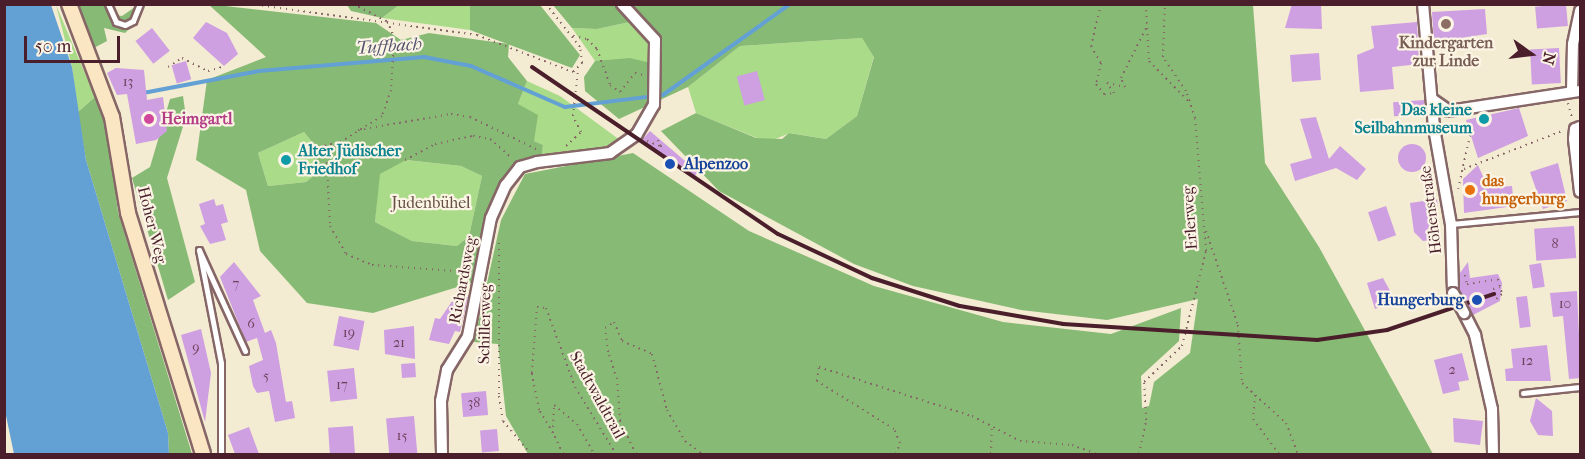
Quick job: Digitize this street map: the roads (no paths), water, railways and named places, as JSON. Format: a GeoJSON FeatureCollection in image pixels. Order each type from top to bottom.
{"type":"FeatureCollection","features":[{"type":"Feature","properties":{"kind":"street","name":"Hoher Weg"},"geometry":{"type":"LineString","coordinates":[[69,4],[112,117],[128,213],[203,454]]}},
{"type":"Feature","properties":{"kind":"street","name":"Richardsweg"},"geometry":{"type":"LineString","coordinates":[[442,454],[441,401],[447,370],[468,336],[491,218],[520,167],[537,162],[610,153],[637,134],[655,94],[655,40],[622,4]]}},
{"type":"Feature","properties":{"kind":"street","name":"Höhenstraße"},"geometry":{"type":"LineString","coordinates":[[1423,4],[1432,99],[1451,224],[1452,287],[1475,335],[1492,409],[1493,454]]}},
{"type":"Feature","properties":{"kind":"street"},"geometry":{"type":"LineString","coordinates":[[1432,99],[1449,111],[1573,91],[1573,44],[1581,11]]}},
{"type":"Feature","properties":{"kind":"street"},"geometry":{"type":"LineString","coordinates":[[1578,128],[1581,192]]}},
{"type":"Feature","properties":{"kind":"lane"},"geometry":{"type":"LineString","coordinates":[[108,4],[120,25],[133,21],[140,4]]}},
{"type":"Feature","properties":{"kind":"lane"},"geometry":{"type":"LineString","coordinates":[[1451,224],[1581,212]]}},
{"type":"Feature","properties":{"kind":"lane"},"geometry":{"type":"LineString","coordinates":[[221,454],[221,363],[199,250],[245,351]]}},
{"type":"Feature","properties":{"kind":"lane"},"geometry":{"type":"LineString","coordinates":[[1523,393],[1581,387]]}},
{"type":"Feature","properties":{"kind":"water"},"geometry":{"type":"Polygon","coordinates":[[[4,5],[51,5],[72,67],[86,160],[168,433],[169,454],[14,454],[4,406],[4,5]]]}},
{"type":"Feature","properties":{"kind":"waterway","name":"Tuffbach"},"geometry":{"type":"LineString","coordinates":[[663,95],[790,4]]}},
{"type":"Feature","properties":{"kind":"waterway","name":"Tuffbach"},"geometry":{"type":"LineString","coordinates":[[143,93],[259,71],[424,57],[471,66],[565,107],[647,97]]}},
{"type":"Feature","properties":{"kind":"railway"},"geometry":{"type":"LineString","coordinates":[[532,67],[778,234],[872,278],[960,306],[1063,324],[1317,340],[1387,330],[1494,294]]}},
{"type":"Feature","properties":{"kind":"place","name":"Kindergarten zur Linde"},"geometry":{"type":"Point","coordinates":[1446,24]}},
{"type":"Feature","properties":{"kind":"place","name":"Heimgartl"},"geometry":{"type":"Point","coordinates":[149,119]}},
{"type":"Feature","properties":{"kind":"place","name":"Das kleine Seilbahnmuseum"},"geometry":{"type":"Point","coordinates":[1484,119]}},
{"type":"Feature","properties":{"kind":"place","name":"Alter Jüdischer Friedhof"},"geometry":{"type":"Point","coordinates":[286,160]}},
{"type":"Feature","properties":{"kind":"place","name":"Alpenzoo"},"geometry":{"type":"Point","coordinates":[670,164]}},
{"type":"Feature","properties":{"kind":"place","name":"das hungerburg"},"geometry":{"type":"Point","coordinates":[1470,190]}},
{"type":"Feature","properties":{"kind":"place","name":"Hungerburg"},"geometry":{"type":"Point","coordinates":[1477,300]}},
{"type":"Feature","properties":{"kind":"park label","name":"Judenbühel"},"geometry":{"type":"Point","coordinates":[431,203]}}]}
